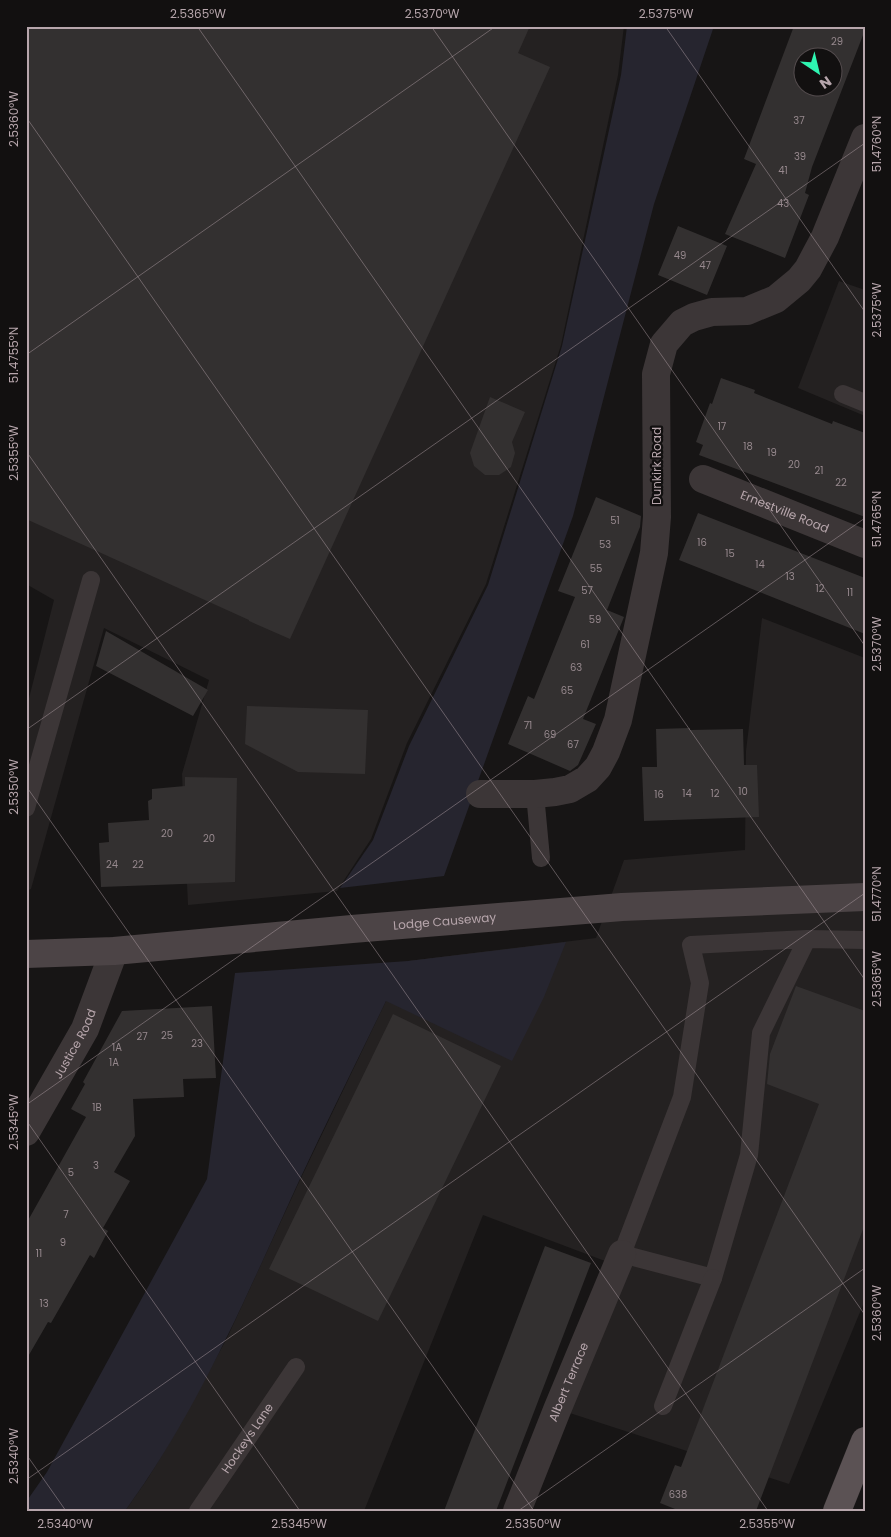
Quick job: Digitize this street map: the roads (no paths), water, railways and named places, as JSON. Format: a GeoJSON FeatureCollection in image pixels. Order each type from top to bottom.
{"type":"FeatureCollection","features":[{"type":"Feature","properties":{"kind":"main road","name":"Lodge Causeway"},"geometry":{"type":"LineString","coordinates":[[26,954],[114,951],[352,929],[622,908],[865,897]]}},
{"type":"Feature","properties":{"kind":"main road"},"geometry":{"type":"LineString","coordinates":[[838,1511],[865,1441]]}},
{"type":"Feature","properties":{"kind":"street","name":"Dunkirk Road"},"geometry":{"type":"LineString","coordinates":[[480,794],[534,794],[570,789],[586,779],[598,767],[618,720],[654,553],[657,518],[656,374],[664,344],[682,323],[694,317],[712,312],[746,311],[776,299],[799,280],[808,269],[825,237],[865,138]]}},
{"type":"Feature","properties":{"kind":"street","name":"Ernestville Road"},"geometry":{"type":"LineString","coordinates":[[703,479],[865,544]]}},
{"type":"Feature","properties":{"kind":"street","name":"Justice Road"},"geometry":{"type":"LineString","coordinates":[[26,1132],[85,1029],[114,951]]}},
{"type":"Feature","properties":{"kind":"street","name":"Albert Terrace"},"geometry":{"type":"LineString","coordinates":[[517,1511],[622,1254]]}},
{"type":"Feature","properties":{"kind":"lane"},"geometry":{"type":"LineString","coordinates":[[844,394],[865,403]]}},
{"type":"Feature","properties":{"kind":"lane"},"geometry":{"type":"LineString","coordinates":[[26,808],[91,580]]}},
{"type":"Feature","properties":{"kind":"lane"},"geometry":{"type":"LineString","coordinates":[[534,794],[541,858]]}},
{"type":"Feature","properties":{"kind":"lane"},"geometry":{"type":"LineString","coordinates":[[713,1278],[622,1254],[682,1098],[700,983],[691,945],[807,939],[865,940]]}},
{"type":"Feature","properties":{"kind":"lane"},"geometry":{"type":"LineString","coordinates":[[663,1406],[713,1278],[749,1155],[762,1033],[807,939]]}},
{"type":"Feature","properties":{"kind":"lane","name":"Hockeys Lane"},"geometry":{"type":"LineString","coordinates":[[198,1511],[296,1367]]}}]}
